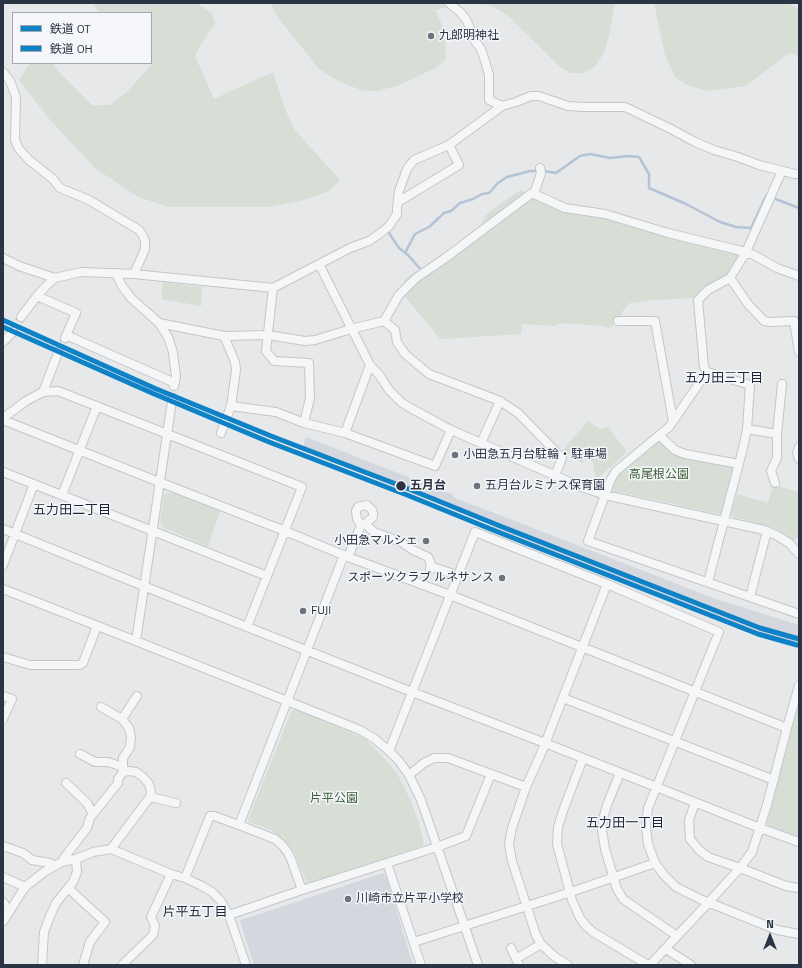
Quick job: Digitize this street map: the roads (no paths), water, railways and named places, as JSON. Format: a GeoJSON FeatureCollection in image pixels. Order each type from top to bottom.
{"type":"FeatureCollection","features":[{"type":"Feature","properties":{"kind":"street"},"geometry":{"type":"LineString","coordinates":[[449,3],[461,13],[467,21],[475,41],[481,49],[489,76],[489,100],[502,106]]}},
{"type":"Feature","properties":{"kind":"street"},"geometry":{"type":"LineString","coordinates":[[3,72],[10,81],[16,97],[16,140],[19,149],[53,179],[60,188],[89,200],[139,230],[143,236],[144,249],[134,274]]}},
{"type":"Feature","properties":{"kind":"street"},"geometry":{"type":"LineString","coordinates":[[21,318],[37,296],[55,278],[81,272],[134,274],[273,288],[350,248],[369,241],[382,232],[389,226],[397,214],[399,191],[407,169],[414,160],[449,145],[502,106],[531,96],[568,106],[625,107],[714,150],[758,165],[799,174]]}},
{"type":"Feature","properties":{"kind":"street"},"geometry":{"type":"LineString","coordinates":[[398,202],[459,165],[449,145]]}},
{"type":"Feature","properties":{"kind":"street"},"geometry":{"type":"LineString","coordinates":[[534,194],[541,171]]}},
{"type":"Feature","properties":{"kind":"street"},"geometry":{"type":"LineString","coordinates":[[708,582],[747,429],[750,385],[707,372],[704,367],[698,300],[708,290],[730,278],[746,252],[782,171]]}},
{"type":"Feature","properties":{"kind":"street"},"geometry":{"type":"LineString","coordinates":[[159,322],[224,336],[268,335],[306,341],[315,340],[384,321],[399,295],[416,278],[444,259],[532,193],[565,208],[605,214],[668,233],[746,252],[777,268],[799,276]]}},
{"type":"Feature","properties":{"kind":"street"},"geometry":{"type":"LineString","coordinates":[[3,258],[19,266],[55,278]]}},
{"type":"Feature","properties":{"kind":"street"},"geometry":{"type":"LineString","coordinates":[[319,264],[370,365],[380,376],[389,390],[402,403],[432,421],[451,430],[579,486],[605,495],[767,531],[788,543],[799,554]]}},
{"type":"Feature","properties":{"kind":"street"},"geometry":{"type":"LineString","coordinates":[[37,296],[76,313],[65,337],[174,385],[176,376],[173,352],[168,337],[159,322],[131,298],[122,286],[116,273]]}},
{"type":"Feature","properties":{"kind":"street"},"geometry":{"type":"LineString","coordinates":[[730,278],[748,304],[764,321],[796,320],[799,352]]}},
{"type":"Feature","properties":{"kind":"street"},"geometry":{"type":"LineString","coordinates":[[273,288],[266,351],[274,361],[309,363],[310,398],[304,423]]}},
{"type":"Feature","properties":{"kind":"street"},"geometry":{"type":"LineString","coordinates":[[384,321],[395,330],[397,342],[405,354],[429,374],[500,401],[518,413],[562,458],[555,476]]}},
{"type":"Feature","properties":{"kind":"street"},"geometry":{"type":"LineString","coordinates":[[618,321],[655,321],[673,421]]}},
{"type":"Feature","properties":{"kind":"street"},"geometry":{"type":"LineString","coordinates":[[3,342],[13,332]]}},
{"type":"Feature","properties":{"kind":"street"},"geometry":{"type":"LineString","coordinates":[[221,433],[231,406],[236,370],[235,362],[224,336]]}},
{"type":"Feature","properties":{"kind":"street"},"geometry":{"type":"LineString","coordinates":[[43,392],[58,353]]}},
{"type":"Feature","properties":{"kind":"street"},"geometry":{"type":"LineString","coordinates":[[345,433],[370,365]]}},
{"type":"Feature","properties":{"kind":"street"},"geometry":{"type":"LineString","coordinates":[[707,372],[669,427],[616,471],[611,479],[588,541],[799,614]]}},
{"type":"Feature","properties":{"kind":"street"},"geometry":{"type":"LineString","coordinates":[[775,483],[771,471],[777,458],[777,434],[782,384]]}},
{"type":"Feature","properties":{"kind":"street"},"geometry":{"type":"LineString","coordinates":[[3,419],[26,401],[43,392],[58,391],[302,487],[247,627]]}},
{"type":"Feature","properties":{"kind":"street"},"geometry":{"type":"LineString","coordinates":[[136,641],[172,401]]}},
{"type":"Feature","properties":{"kind":"street"},"geometry":{"type":"LineString","coordinates":[[481,443],[500,401]]}},
{"type":"Feature","properties":{"kind":"street"},"geometry":{"type":"LineString","coordinates":[[62,495],[96,406]]}},
{"type":"Feature","properties":{"kind":"street"},"geometry":{"type":"LineString","coordinates":[[231,406],[276,412],[304,423],[345,433],[435,466],[451,430]]}},
{"type":"Feature","properties":{"kind":"street"},"geometry":{"type":"LineString","coordinates":[[3,419],[160,483],[450,595],[787,728]]}},
{"type":"Feature","properties":{"kind":"street"},"geometry":{"type":"LineString","coordinates":[[747,429],[777,434]]}},
{"type":"Feature","properties":{"kind":"street"},"geometry":{"type":"LineString","coordinates":[[659,435],[675,450],[685,454],[739,464]]}},
{"type":"Feature","properties":{"kind":"street"},"geometry":{"type":"LineString","coordinates":[[799,447],[797,453],[799,459]]}},
{"type":"Feature","properties":{"kind":"street"},"geometry":{"type":"LineString","coordinates":[[3,472],[152,532],[267,576]]}},
{"type":"Feature","properties":{"kind":"street"},"geometry":{"type":"LineString","coordinates":[[3,564],[34,484]]}},
{"type":"Feature","properties":{"kind":"street"},"geometry":{"type":"LineString","coordinates":[[239,824],[307,650],[346,556],[363,525],[374,532],[401,542],[428,557],[431,564],[430,568],[451,573]]}},
{"type":"Feature","properties":{"kind":"street"},"geometry":{"type":"LineString","coordinates":[[3,529],[412,692],[545,742],[620,773],[799,842]]}},
{"type":"Feature","properties":{"kind":"street"},"geometry":{"type":"LineString","coordinates":[[750,597],[767,531]]}},
{"type":"Feature","properties":{"kind":"street"},"geometry":{"type":"LineString","coordinates":[[389,751],[475,532],[607,584],[718,632],[648,808],[646,827],[648,844],[655,863],[664,876],[676,887],[700,899],[777,930],[799,934]]}},
{"type":"Feature","properties":{"kind":"street"},"geometry":{"type":"LineString","coordinates":[[568,965],[555,957],[541,944],[536,935],[512,861],[509,844],[512,828],[526,787],[563,698],[607,584]]}},
{"type":"Feature","properties":{"kind":"street"},"geometry":{"type":"LineString","coordinates":[[3,589],[360,730],[375,739],[399,761],[409,775],[421,800],[478,965]]}},
{"type":"Feature","properties":{"kind":"street"},"geometry":{"type":"LineString","coordinates":[[3,657],[30,665],[79,665],[83,662],[97,626]]}},
{"type":"Feature","properties":{"kind":"street"},"geometry":{"type":"LineString","coordinates":[[583,758],[558,827],[557,844],[572,900],[580,918],[593,932],[649,965],[666,949],[740,868],[752,852],[774,780],[798,691]]}},
{"type":"Feature","properties":{"kind":"street"},"geometry":{"type":"LineString","coordinates":[[3,696],[12,699],[3,719]]}},
{"type":"Feature","properties":{"kind":"street"},"geometry":{"type":"LineString","coordinates":[[122,719],[136,696]]}},
{"type":"Feature","properties":{"kind":"street"},"geometry":{"type":"LineString","coordinates":[[563,698],[774,780]]}},
{"type":"Feature","properties":{"kind":"street"},"geometry":{"type":"LineString","coordinates":[[59,864],[87,828],[93,814],[118,783],[118,779],[123,770],[123,758],[130,747],[131,737],[129,728],[122,719],[101,707]]}},
{"type":"Feature","properties":{"kind":"street"},"geometry":{"type":"LineString","coordinates":[[80,754],[95,762],[108,762],[123,770],[136,772],[149,784],[151,792],[150,797],[110,849]]}},
{"type":"Feature","properties":{"kind":"street"},"geometry":{"type":"LineString","coordinates":[[409,775],[424,763],[434,758],[448,758],[526,787]]}},
{"type":"Feature","properties":{"kind":"street"},"geometry":{"type":"LineString","coordinates":[[620,773],[603,819],[602,830],[605,849],[617,889],[623,899],[677,936]]}},
{"type":"Feature","properties":{"kind":"street"},"geometry":{"type":"LineString","coordinates":[[228,915],[437,847],[466,836],[491,774]]}},
{"type":"Feature","properties":{"kind":"street"},"geometry":{"type":"LineString","coordinates":[[66,783],[87,803],[93,814]]}},
{"type":"Feature","properties":{"kind":"street"},"geometry":{"type":"LineString","coordinates":[[150,797],[176,803]]}},
{"type":"Feature","properties":{"kind":"street"},"geometry":{"type":"LineString","coordinates":[[695,802],[689,820],[690,839],[699,850],[708,857],[786,886],[799,888]]}},
{"type":"Feature","properties":{"kind":"street"},"geometry":{"type":"LineString","coordinates":[[185,878],[210,816],[214,816],[239,824],[275,839],[283,846],[291,859],[302,890]]}},
{"type":"Feature","properties":{"kind":"street"},"geometry":{"type":"LineString","coordinates":[[3,846],[23,853],[32,860],[59,864]]}},
{"type":"Feature","properties":{"kind":"street"},"geometry":{"type":"LineString","coordinates":[[3,922],[25,887],[44,872],[59,864],[93,852],[110,849],[170,874],[185,878],[212,892],[220,900],[228,915],[246,965]]}},
{"type":"Feature","properties":{"kind":"street"},"geometry":{"type":"LineString","coordinates":[[42,965],[44,932],[56,903],[73,882],[77,872],[76,859]]}},
{"type":"Feature","properties":{"kind":"street"},"geometry":{"type":"LineString","coordinates":[[387,863],[422,965]]}},
{"type":"Feature","properties":{"kind":"street"},"geometry":{"type":"LineString","coordinates":[[414,942],[571,892],[655,863]]}},
{"type":"Feature","properties":{"kind":"street"},"geometry":{"type":"LineString","coordinates":[[122,965],[153,935],[155,926],[151,917],[170,874]]}},
{"type":"Feature","properties":{"kind":"street"},"geometry":{"type":"LineString","coordinates":[[3,877],[25,887]]}},
{"type":"Feature","properties":{"kind":"street"},"geometry":{"type":"LineString","coordinates":[[68,888],[105,922],[90,942],[83,965]]}},
{"type":"Feature","properties":{"kind":"street"},"geometry":{"type":"LineString","coordinates":[[3,902],[10,911]]}},
{"type":"Feature","properties":{"kind":"street"},"geometry":{"type":"LineString","coordinates":[[511,948],[518,962],[541,944]]}},
{"type":"Feature","properties":{"kind":"street"},"geometry":{"type":"LineString","coordinates":[[666,949],[691,965]]}},
{"type":"Feature","properties":{"kind":"waterway"},"geometry":{"type":"LineString","coordinates":[[405,253],[415,234],[429,227],[444,213],[451,211],[460,203],[473,199],[482,194],[489,193],[498,183],[507,177],[530,171],[556,173],[580,156],[590,154],[610,158],[628,156],[639,157],[649,174],[649,188],[686,204],[720,222],[736,227],[751,228],[766,196],[769,197]]}},
{"type":"Feature","properties":{"kind":"waterway"},"geometry":{"type":"LineString","coordinates":[[773,198],[799,208]]}},
{"type":"Feature","properties":{"kind":"waterway"},"geometry":{"type":"LineString","coordinates":[[389,233],[399,248],[408,255],[422,271]]}},
{"type":"Feature","properties":{"kind":"tunnel"},"geometry":{"type":"LineString","coordinates":[[13,332],[21,317]]}},
{"type":"Feature","properties":{"kind":"tunnel"},"geometry":{"type":"LineString","coordinates":[[58,353],[65,338]]}},
{"type":"Feature","properties":{"kind":"tunnel"},"geometry":{"type":"LineString","coordinates":[[172,401],[174,386]]}},
{"type":"Feature","properties":{"kind":"rail line","name":"OT"},"geometry":{"type":"LineString","coordinates":[[3,320],[154,388],[271,436],[760,628],[799,639]]}},
{"type":"Feature","properties":{"kind":"rail line","name":"OH"},"geometry":{"type":"LineString","coordinates":[[3,327],[152,393],[269,442],[758,634],[797,645]]}},
{"type":"Feature","properties":{"kind":"place","name":"九郎明神社"},"geometry":{"type":"Point","coordinates":[431,36]}},
{"type":"Feature","properties":{"kind":"place","name":"小田急五月台駐輪・駐車場"},"geometry":{"type":"Point","coordinates":[455,455]}},
{"type":"Feature","properties":{"kind":"place","name":"五月台"},"geometry":{"type":"Point","coordinates":[401,486]}},
{"type":"Feature","properties":{"kind":"place","name":"五月台ルミナス保育園"},"geometry":{"type":"Point","coordinates":[477,486]}},
{"type":"Feature","properties":{"kind":"place","name":"小田急マルシェ"},"geometry":{"type":"Point","coordinates":[426,541]}},
{"type":"Feature","properties":{"kind":"place","name":"スポーツクラブ ルネサンス"},"geometry":{"type":"Point","coordinates":[502,578]}},
{"type":"Feature","properties":{"kind":"place","name":"FUJI"},"geometry":{"type":"Point","coordinates":[303,611]}},
{"type":"Feature","properties":{"kind":"place","name":"川崎市立片平小学校"},"geometry":{"type":"Point","coordinates":[348,899]}},
{"type":"Feature","properties":{"kind":"district","name":"五力田三丁目"},"geometry":{"type":"Point","coordinates":[724,379]}},
{"type":"Feature","properties":{"kind":"district","name":"五力田二丁目"},"geometry":{"type":"Point","coordinates":[72,511]}},
{"type":"Feature","properties":{"kind":"district","name":"五力田一丁目"},"geometry":{"type":"Point","coordinates":[625,824]}},
{"type":"Feature","properties":{"kind":"district","name":"片平五丁目"},"geometry":{"type":"Point","coordinates":[195,913]}},
{"type":"Feature","properties":{"kind":"park label","name":"高尾根公園"},"geometry":{"type":"Point","coordinates":[659,475]}},
{"type":"Feature","properties":{"kind":"park label","name":"片平公園"},"geometry":{"type":"Point","coordinates":[334,799]}}]}
